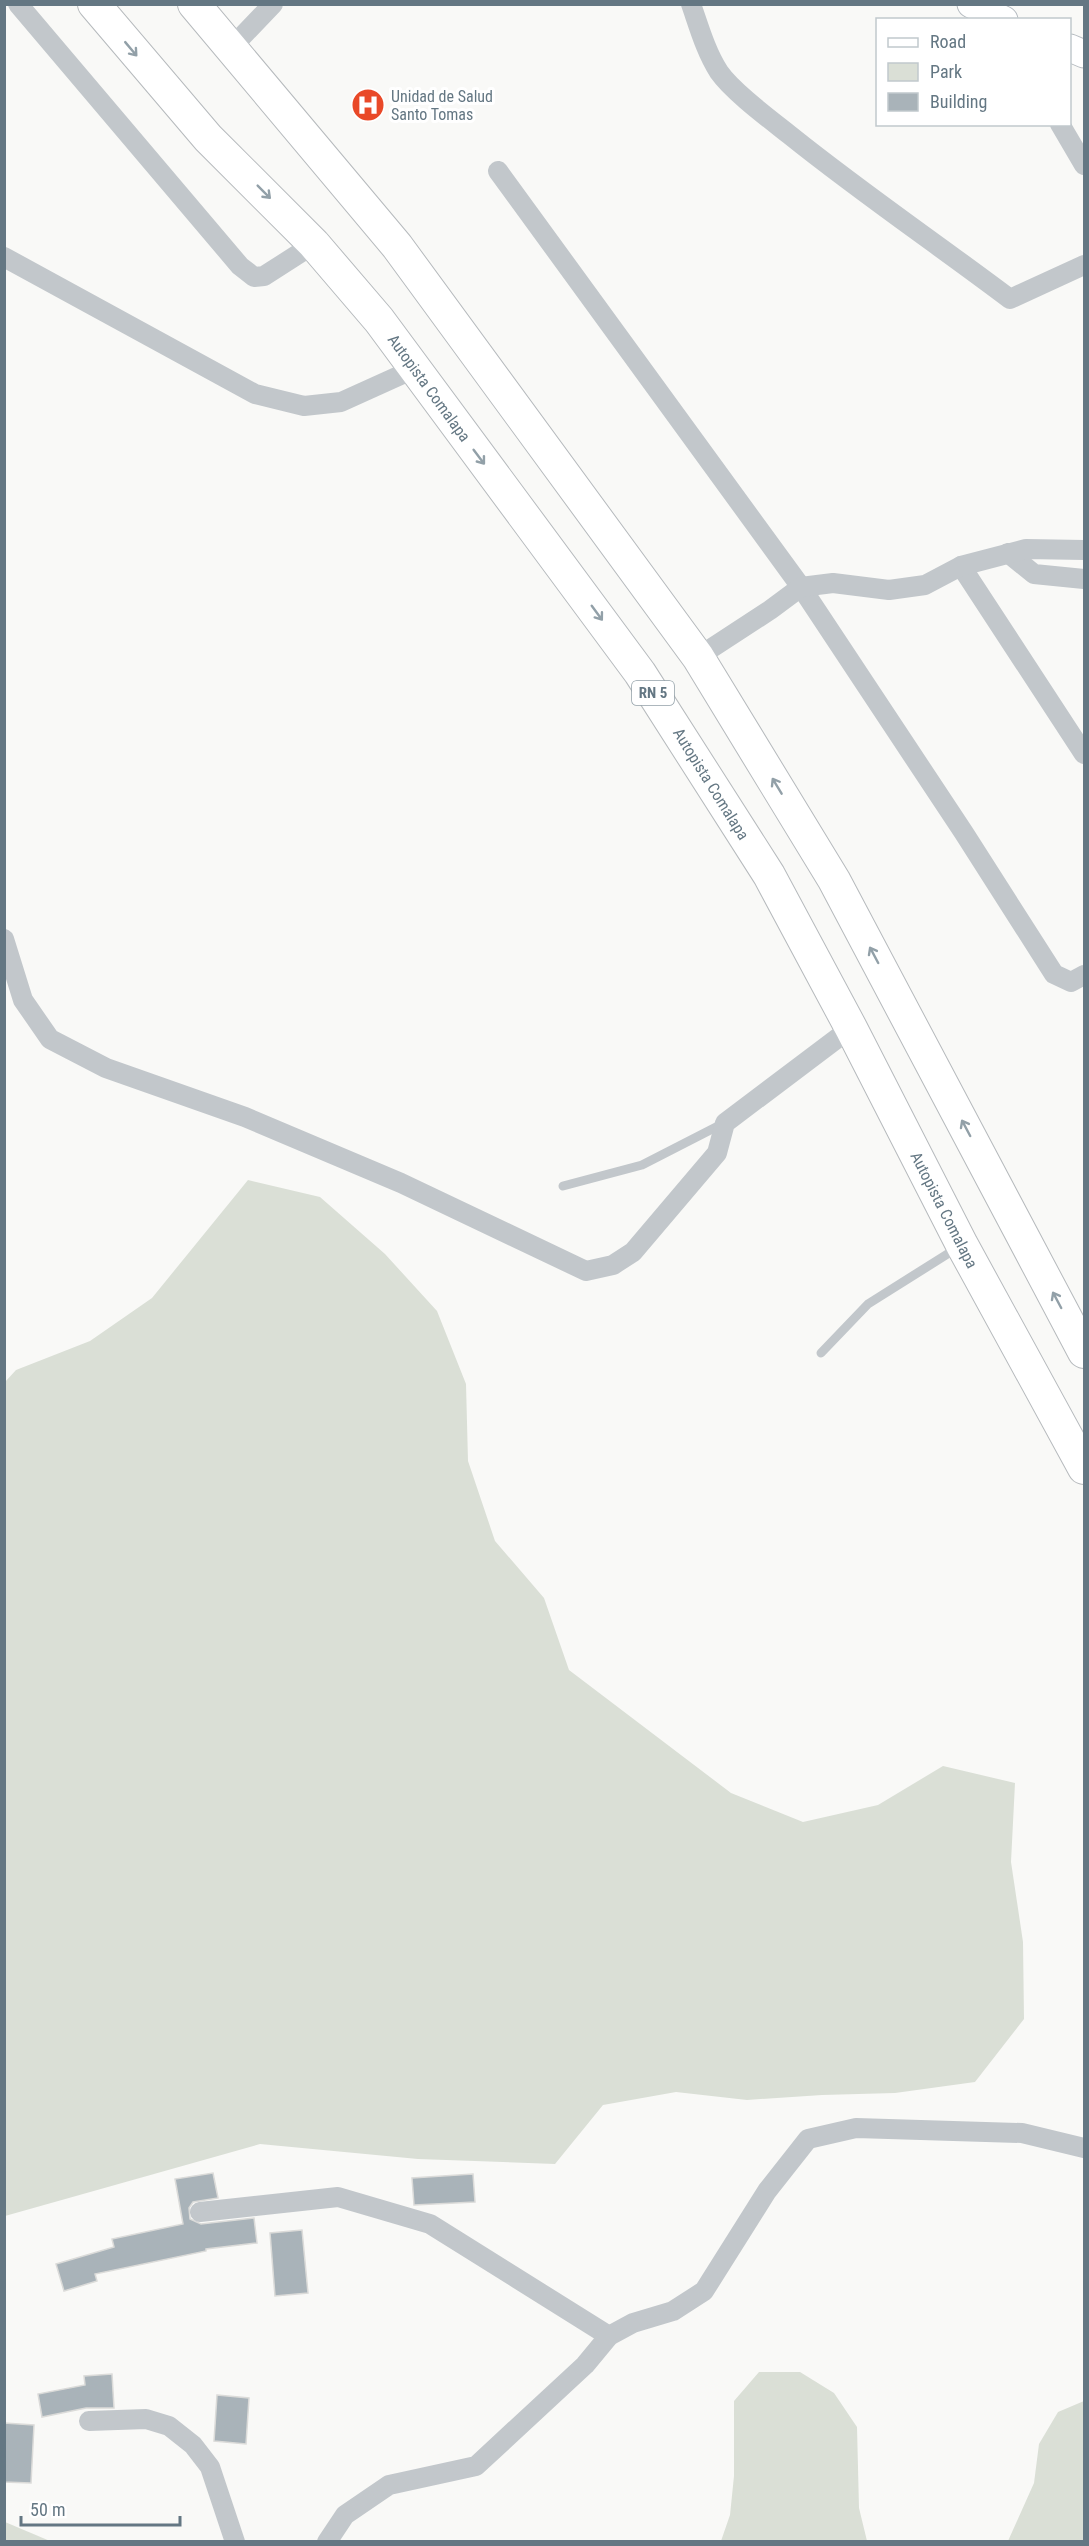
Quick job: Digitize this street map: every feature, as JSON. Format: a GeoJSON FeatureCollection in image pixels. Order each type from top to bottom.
{"type":"FeatureCollection","features":[{"type":"Feature","properties":{"kind":"highway","name":"Autopista Comalapa"},"geometry":{"type":"LineString","coordinates":[[94,4],[208,138],[314,244],[378,320],[640,673],[769,875],[851,1028],[962,1245],[1084,1468]]}},
{"type":"Feature","properties":{"kind":"highway"},"geometry":{"type":"LineString","coordinates":[[194,4],[397,246],[698,657],[834,880],[1084,1352]]}},
{"type":"Feature","properties":{"kind":"main road"},"geometry":{"type":"LineString","coordinates":[[970,4],[999,18]]}},
{"type":"Feature","properties":{"kind":"street"},"geometry":{"type":"LineString","coordinates":[[18,4],[240,266],[254,277],[264,276],[285,265],[314,244]]}},
{"type":"Feature","properties":{"kind":"street"},"geometry":{"type":"LineString","coordinates":[[231,48],[273,4]]}},
{"type":"Feature","properties":{"kind":"street"},"geometry":{"type":"LineString","coordinates":[[691,4],[720,73],[759,110],[836,173],[902,218],[1010,299],[1084,265]]}},
{"type":"Feature","properties":{"kind":"street"},"geometry":{"type":"LineString","coordinates":[[1061,126],[1084,165]]}},
{"type":"Feature","properties":{"kind":"street"},"geometry":{"type":"LineString","coordinates":[[498,171],[801,587],[964,833],[1054,974],[1071,982],[1084,975]]}},
{"type":"Feature","properties":{"kind":"street"},"geometry":{"type":"LineString","coordinates":[[4,257],[255,394],[304,405],[341,402],[414,369]]}},
{"type":"Feature","properties":{"kind":"street"},"geometry":{"type":"LineString","coordinates":[[698,657],[801,587],[833,583],[890,590],[925,585],[960,566],[1026,549],[1084,550]]}},
{"type":"Feature","properties":{"kind":"street"},"geometry":{"type":"LineString","coordinates":[[1008,553],[1034,574],[1084,579]]}},
{"type":"Feature","properties":{"kind":"street"},"geometry":{"type":"LineString","coordinates":[[960,566],[1084,754]]}},
{"type":"Feature","properties":{"kind":"street"},"geometry":{"type":"LineString","coordinates":[[4,939],[23,1000],[50,1039],[106,1068],[245,1117],[401,1183],[586,1271],[613,1265],[633,1252],[717,1153],[724,1123],[851,1028]]}},
{"type":"Feature","properties":{"kind":"street"},"geometry":{"type":"LineString","coordinates":[[327,2541],[345,2515],[389,2485],[476,2466],[585,2365],[609,2336],[633,2323],[673,2312],[704,2291],[767,2192],[808,2139],[856,2128],[1022,2133],[1067,2146],[1084,2148]]}},
{"type":"Feature","properties":{"kind":"street"},"geometry":{"type":"LineString","coordinates":[[200,2212],[338,2197],[430,2224],[609,2336]]}},
{"type":"Feature","properties":{"kind":"street"},"geometry":{"type":"LineString","coordinates":[[88,2421],[146,2419],[169,2426],[193,2445],[210,2467],[236,2541]]}},
{"type":"Feature","properties":{"kind":"lane"},"geometry":{"type":"LineString","coordinates":[[563,1186],[642,1165],[724,1123]]}},
{"type":"Feature","properties":{"kind":"lane"},"geometry":{"type":"LineString","coordinates":[[821,1353],[868,1304],[962,1245]]}},
{"type":"Feature","properties":{"kind":"green space"},"geometry":{"type":"Polygon","coordinates":[[[248,1180],[320,1197],[385,1254],[437,1311],[466,1384],[468,1461],[495,1541],[544,1598],[569,1670],[731,1793],[803,1822],[878,1805],[943,1766],[1015,1783],[1011,1862],[1023,1942],[1024,2019],[975,2082],[895,2093],[747,2100],[676,2092],[603,2105],[555,2164],[418,2159],[260,2144],[5,2216],[5,1382],[16,1370],[90,1341],[152,1298],[248,1180]]]}},
{"type":"Feature","properties":{"kind":"green space"},"geometry":{"type":"Polygon","coordinates":[[[759,2372],[800,2372],[834,2393],[857,2427],[859,2508],[867,2541],[721,2541],[730,2515],[734,2476],[734,2401],[759,2372]]]}},
{"type":"Feature","properties":{"kind":"green space"},"geometry":{"type":"Polygon","coordinates":[[[1084,2401],[1084,2541],[1008,2541],[1034,2483],[1039,2444],[1058,2412],[1084,2401]]]}},
{"type":"Feature","properties":{"kind":"green space"},"geometry":{"type":"Polygon","coordinates":[[[5,2522],[50,2541],[5,2541],[5,2522]]]}},
{"type":"Feature","properties":{"kind":"building"},"geometry":{"type":"Polygon","coordinates":[[[213,2173],[218,2198],[193,2202],[189,2208],[190,2219],[201,2224],[254,2218],[257,2243],[206,2249],[206,2251],[95,2274],[97,2281],[64,2291],[56,2264],[114,2247],[112,2239],[183,2224],[175,2179],[213,2173]]]}},
{"type":"Feature","properties":{"kind":"building"},"geometry":{"type":"Polygon","coordinates":[[[473,2174],[475,2202],[414,2205],[412,2178],[473,2174]]]}},
{"type":"Feature","properties":{"kind":"building"},"geometry":{"type":"Polygon","coordinates":[[[302,2230],[308,2293],[275,2296],[270,2233],[302,2230]]]}},
{"type":"Feature","properties":{"kind":"building"},"geometry":{"type":"Polygon","coordinates":[[[112,2374],[114,2408],[86,2408],[42,2417],[38,2394],[85,2385],[84,2376],[112,2374]]]}},
{"type":"Feature","properties":{"kind":"building"},"geometry":{"type":"Polygon","coordinates":[[[217,2395],[249,2398],[246,2444],[214,2441],[217,2395]]]}},
{"type":"Feature","properties":{"kind":"building"},"geometry":{"type":"Polygon","coordinates":[[[4,2423],[34,2425],[31,2483],[4,2482],[4,2423]]]}},
{"type":"Feature","properties":{"kind":"place","name":"Unidad de Salud Santo Tomas"},"geometry":{"type":"Point","coordinates":[368,105]}}]}
